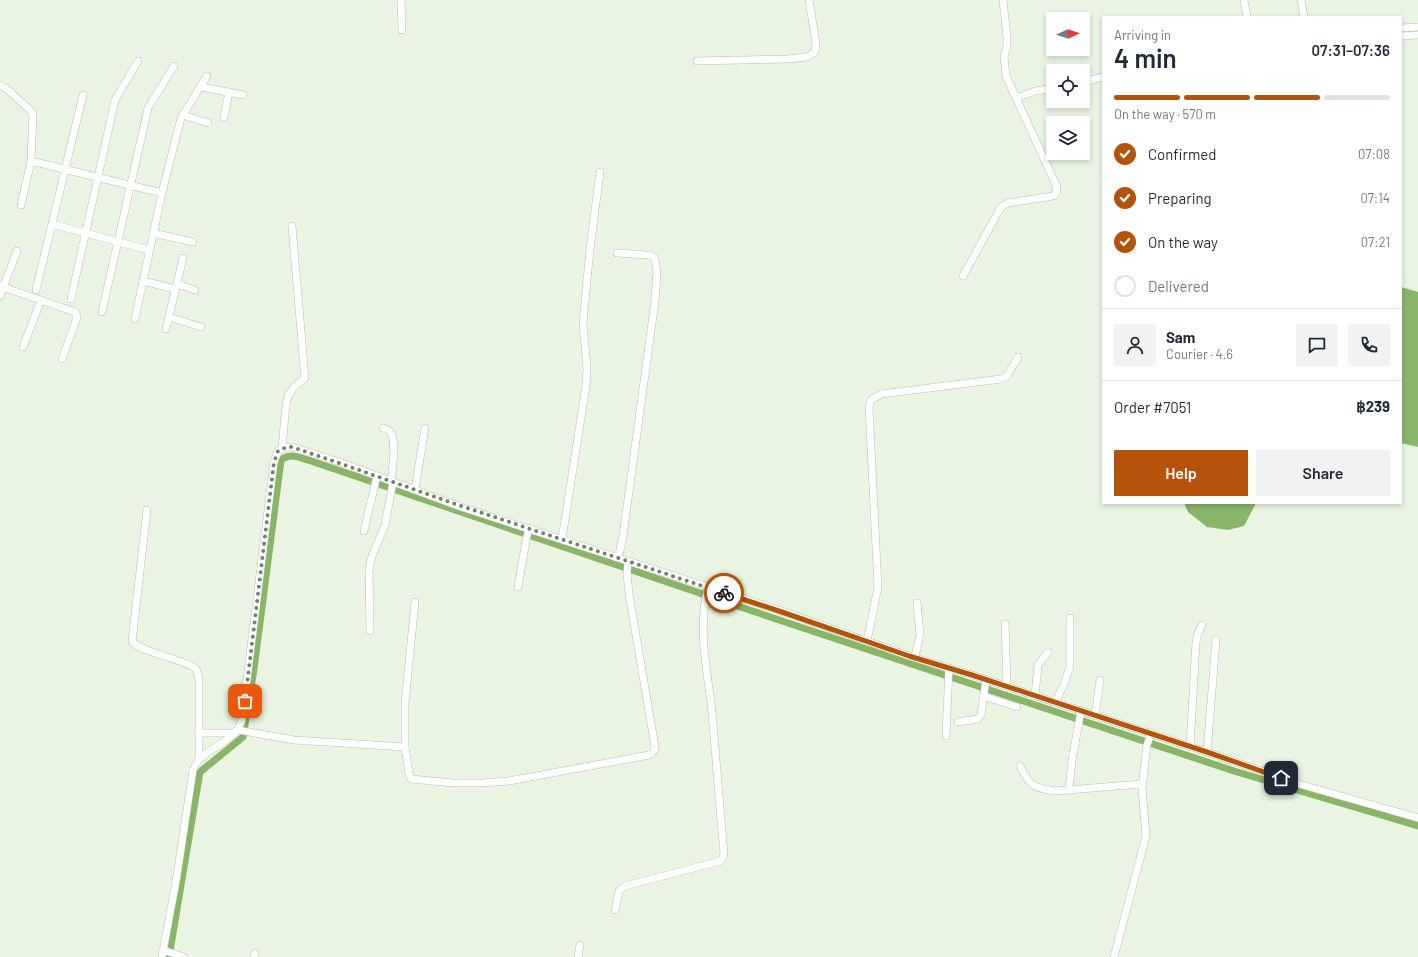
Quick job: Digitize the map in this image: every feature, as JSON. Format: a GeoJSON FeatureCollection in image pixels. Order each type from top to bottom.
{"type":"FeatureCollection","features":[{"type":"Feature","properties":{"kind":"street"},"geometry":{"type":"LineString","coordinates":[[401,0],[402,30]]}},
{"type":"Feature","properties":{"kind":"street"},"geometry":{"type":"LineString","coordinates":[[697,61],[788,59],[807,56],[815,52],[816,43],[809,0]]}},
{"type":"Feature","properties":{"kind":"street"},"geometry":{"type":"LineString","coordinates":[[962,276],[1001,207],[1008,202],[1052,196],[1058,191],[1006,76],[1004,57],[1008,46],[1003,0]]}},
{"type":"Feature","properties":{"kind":"street"},"geometry":{"type":"LineString","coordinates":[[1244,0],[1247,16]]}},
{"type":"Feature","properties":{"kind":"street"},"geometry":{"type":"LineString","coordinates":[[1301,0],[1304,16]]}},
{"type":"Feature","properties":{"kind":"street"},"geometry":{"type":"LineString","coordinates":[[1402,28],[1418,27]]}},
{"type":"Feature","properties":{"kind":"street"},"geometry":{"type":"LineString","coordinates":[[1402,36],[1418,35]]}},
{"type":"Feature","properties":{"kind":"street"},"geometry":{"type":"LineString","coordinates":[[71,299],[115,100],[138,60]]}},
{"type":"Feature","properties":{"kind":"street"},"geometry":{"type":"LineString","coordinates":[[102,312],[148,108],[174,66]]}},
{"type":"Feature","properties":{"kind":"street"},"geometry":{"type":"LineString","coordinates":[[135,319],[162,193],[183,115],[208,76]]}},
{"type":"Feature","properties":{"kind":"street"},"geometry":{"type":"LineString","coordinates":[[1090,80],[1102,77]]}},
{"type":"Feature","properties":{"kind":"street"},"geometry":{"type":"LineString","coordinates":[[0,85],[6,88],[33,113],[32,160],[21,205]]}},
{"type":"Feature","properties":{"kind":"street"},"geometry":{"type":"LineString","coordinates":[[201,87],[243,95]]}},
{"type":"Feature","properties":{"kind":"street"},"geometry":{"type":"LineString","coordinates":[[1016,98],[1046,89]]}},
{"type":"Feature","properties":{"kind":"street"},"geometry":{"type":"LineString","coordinates":[[224,117],[229,92]]}},
{"type":"Feature","properties":{"kind":"street"},"geometry":{"type":"LineString","coordinates":[[36,290],[83,95]]}},
{"type":"Feature","properties":{"kind":"street"},"geometry":{"type":"LineString","coordinates":[[183,115],[208,123]]}},
{"type":"Feature","properties":{"kind":"street"},"geometry":{"type":"LineString","coordinates":[[32,160],[162,193]]}},
{"type":"Feature","properties":{"kind":"street"},"geometry":{"type":"LineString","coordinates":[[562,539],[586,386],[587,368],[583,323],[590,249],[600,172]]}},
{"type":"Feature","properties":{"kind":"street"},"geometry":{"type":"LineString","coordinates":[[52,224],[149,250]]}},
{"type":"Feature","properties":{"kind":"street"},"geometry":{"type":"LineString","coordinates":[[242,732],[240,726],[243,716],[274,462],[276,455],[282,448],[286,404],[289,394],[305,378],[292,226]]}},
{"type":"Feature","properties":{"kind":"street"},"geometry":{"type":"LineString","coordinates":[[153,233],[193,242]]}},
{"type":"Feature","properties":{"kind":"street"},"geometry":{"type":"LineString","coordinates":[[0,296],[2,287],[17,251]]}},
{"type":"Feature","properties":{"kind":"street"},"geometry":{"type":"LineString","coordinates":[[616,557],[620,551],[623,536],[652,330],[657,271],[655,259],[652,256],[617,253]]}},
{"type":"Feature","properties":{"kind":"street"},"geometry":{"type":"LineString","coordinates":[[166,329],[183,258]]}},
{"type":"Feature","properties":{"kind":"street"},"geometry":{"type":"LineString","coordinates":[[143,281],[195,290]]}},
{"type":"Feature","properties":{"kind":"street"},"geometry":{"type":"LineString","coordinates":[[2,287],[76,313],[77,318],[62,359]]}},
{"type":"Feature","properties":{"kind":"street"},"geometry":{"type":"LineString","coordinates":[[23,347],[41,300]]}},
{"type":"Feature","properties":{"kind":"street"},"geometry":{"type":"LineString","coordinates":[[169,318],[201,327]]}},
{"type":"Feature","properties":{"kind":"street"},"geometry":{"type":"LineString","coordinates":[[867,641],[878,587],[869,407],[871,400],[881,394],[1001,379],[1007,376],[1018,357]]}},
{"type":"Feature","properties":{"kind":"street"},"geometry":{"type":"LineString","coordinates":[[370,631],[369,571],[371,559],[385,525],[392,485],[393,440],[391,433],[383,428]]}},
{"type":"Feature","properties":{"kind":"street"},"geometry":{"type":"LineString","coordinates":[[415,489],[425,428]]}},
{"type":"Feature","properties":{"kind":"street"},"geometry":{"type":"LineString","coordinates":[[282,448],[292,447],[377,476],[392,485],[415,489],[529,530],[616,557],[628,563],[707,592],[782,612],[1055,702],[1080,717],[1095,716],[1149,739],[1190,746],[1302,785],[1418,818]]}},
{"type":"Feature","properties":{"kind":"street"},"geometry":{"type":"LineString","coordinates":[[364,531],[377,476]]}},
{"type":"Feature","properties":{"kind":"street"},"geometry":{"type":"LineString","coordinates":[[147,510],[132,641],[135,645],[182,661],[196,669],[199,679],[199,759],[193,770],[190,783],[166,952],[184,957]]}},
{"type":"Feature","properties":{"kind":"street"},"geometry":{"type":"LineString","coordinates":[[518,587],[529,530]]}},
{"type":"Feature","properties":{"kind":"street"},"geometry":{"type":"LineString","coordinates":[[415,602],[405,703],[405,747],[411,779],[460,783],[509,781],[653,753],[655,750],[629,594],[627,574],[628,563]]}},
{"type":"Feature","properties":{"kind":"street"},"geometry":{"type":"LineString","coordinates":[[615,910],[619,891],[624,886],[720,861],[723,858],[712,719],[704,648],[704,607],[707,592]]}},
{"type":"Feature","properties":{"kind":"street"},"geometry":{"type":"LineString","coordinates":[[915,657],[920,634],[917,603]]}},
{"type":"Feature","properties":{"kind":"street"},"geometry":{"type":"LineString","coordinates":[[1055,702],[1063,687],[1070,667],[1070,618]]}},
{"type":"Feature","properties":{"kind":"street"},"geometry":{"type":"LineString","coordinates":[[1005,624],[1007,686]]}},
{"type":"Feature","properties":{"kind":"street"},"geometry":{"type":"LineString","coordinates":[[1190,746],[1196,642],[1202,625]]}},
{"type":"Feature","properties":{"kind":"street"},"geometry":{"type":"LineString","coordinates":[[1207,752],[1216,640]]}},
{"type":"Feature","properties":{"kind":"street"},"geometry":{"type":"LineString","coordinates":[[1034,696],[1038,665],[1048,652]]}},
{"type":"Feature","properties":{"kind":"street"},"geometry":{"type":"LineString","coordinates":[[946,736],[949,668]]}},
{"type":"Feature","properties":{"kind":"street"},"geometry":{"type":"LineString","coordinates":[[958,722],[978,719],[981,715],[983,710],[986,680]]}},
{"type":"Feature","properties":{"kind":"street"},"geometry":{"type":"LineString","coordinates":[[1095,716],[1100,680]]}},
{"type":"Feature","properties":{"kind":"street"},"geometry":{"type":"LineString","coordinates":[[984,696],[1017,707]]}},
{"type":"Feature","properties":{"kind":"street"},"geometry":{"type":"LineString","coordinates":[[1069,790],[1072,760],[1080,717]]}},
{"type":"Feature","properties":{"kind":"street"},"geometry":{"type":"LineString","coordinates":[[199,759],[242,732]]}},
{"type":"Feature","properties":{"kind":"street"},"geometry":{"type":"LineString","coordinates":[[199,733],[242,732],[294,740],[405,747]]}},
{"type":"Feature","properties":{"kind":"street"},"geometry":{"type":"LineString","coordinates":[[1114,957],[1146,836],[1142,784],[1149,739]]}},
{"type":"Feature","properties":{"kind":"street"},"geometry":{"type":"LineString","coordinates":[[1020,766],[1027,781],[1034,786],[1055,791],[1142,784]]}},
{"type":"Feature","properties":{"kind":"street"},"geometry":{"type":"LineString","coordinates":[[578,957],[580,945]]}},
{"type":"Feature","properties":{"kind":"shaded area"},"geometry":{"type":"Polygon","coordinates":[[[1402,287],[1418,292],[1418,447],[1402,443],[1402,287]]]}},
{"type":"Feature","properties":{"kind":"shaded area"},"geometry":{"type":"Polygon","coordinates":[[[1184,504],[1255,504],[1244,526],[1228,530],[1207,527],[1188,512],[1184,504]]]}},
{"type":"Feature","properties":{"kind":"waterway"},"geometry":{"type":"LineString","coordinates":[[169,957],[200,772],[243,737],[254,669],[281,460],[291,456],[308,460],[776,619],[1234,771],[1418,826]]}},
{"type":"Feature","properties":{"kind":"way so far"},"geometry":{"type":"LineString","coordinates":[[245,701],[274,462],[278,451],[282,448],[292,447],[461,506],[724,593]]}},
{"type":"Feature","properties":{"kind":"route"},"geometry":{"type":"LineString","coordinates":[[724,593],[909,656],[972,675],[1207,752],[1281,778]]}}]}
